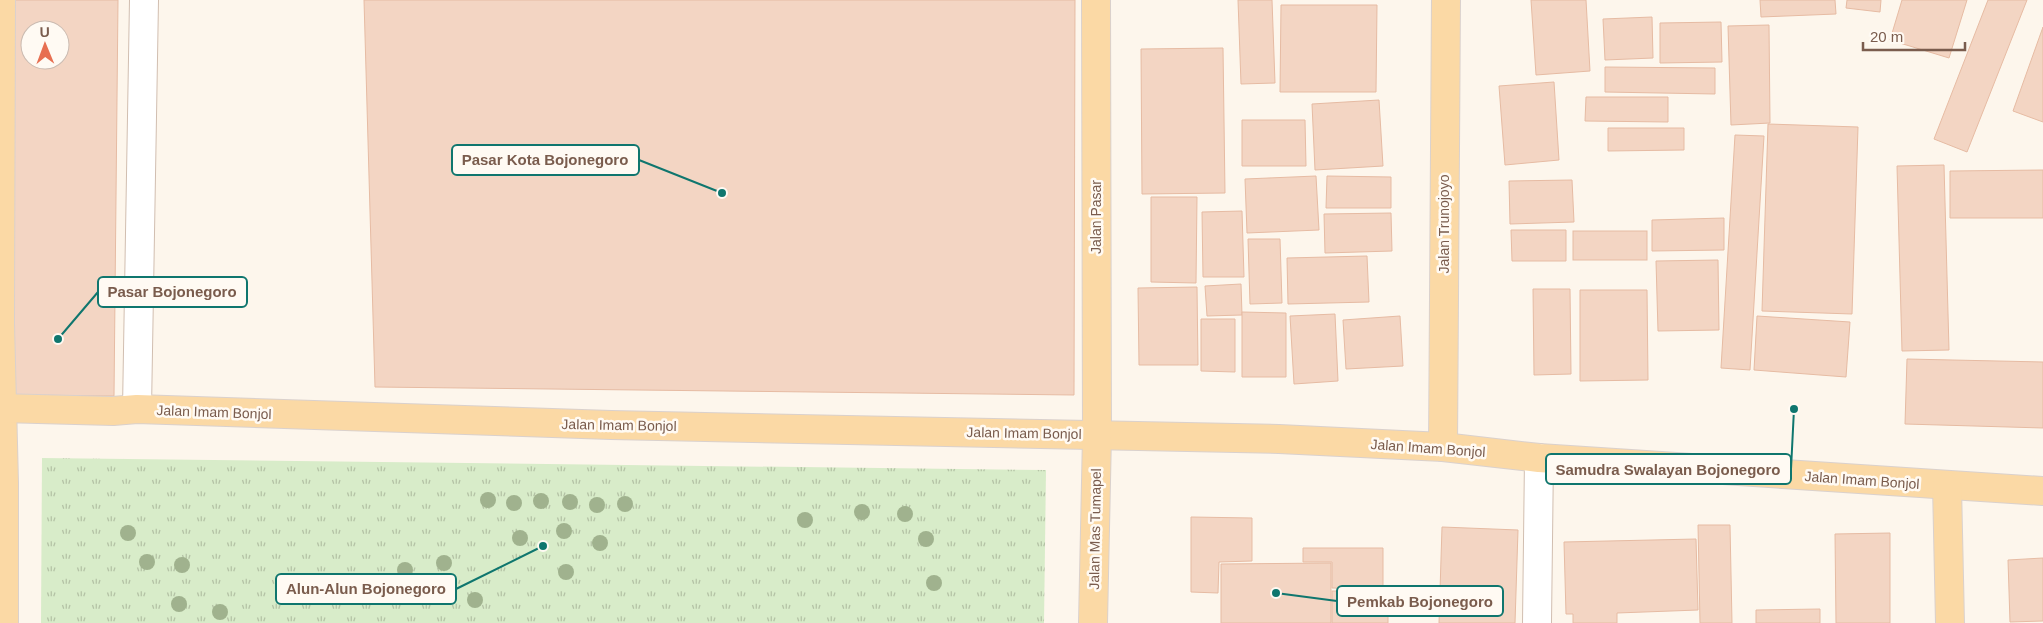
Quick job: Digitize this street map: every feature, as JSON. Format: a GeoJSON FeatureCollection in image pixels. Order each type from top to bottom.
{"type":"FeatureCollection","features":[{"type":"Feature","properties":{"kind":"main road"},"geometry":{"type":"LineString","coordinates":[[1,0],[0,323],[4,623]]}},
{"type":"Feature","properties":{"kind":"main road","name":"Jalan Pasar"},"geometry":{"type":"LineString","coordinates":[[1096,0],[1097,435]]}},
{"type":"Feature","properties":{"kind":"main road","name":"Jalan Trunojoyo"},"geometry":{"type":"LineString","coordinates":[[1443,447],[1446,0]]}},
{"type":"Feature","properties":{"kind":"main road","name":"Jalan Imam Bonjol"},"geometry":{"type":"LineString","coordinates":[[1,408],[114,411],[137,409],[611,425],[1279,440],[1443,447],[1539,458],[2043,492]]}},
{"type":"Feature","properties":{"kind":"main road","name":"Jalan Mas Tumapel"},"geometry":{"type":"LineString","coordinates":[[1093,623],[1097,435]]}},
{"type":"Feature","properties":{"kind":"main road"},"geometry":{"type":"LineString","coordinates":[[1947,486],[1950,623]]}},
{"type":"Feature","properties":{"kind":"lane"},"geometry":{"type":"LineString","coordinates":[[137,409],[144,0]]}},
{"type":"Feature","properties":{"kind":"lane"},"geometry":{"type":"LineString","coordinates":[[1537,623],[1539,458]]}},
{"type":"Feature","properties":{"kind":"green space"},"geometry":{"type":"Polygon","coordinates":[[[42,458],[1046,470],[1044,623],[41,623],[42,458]]]}},
{"type":"Feature","properties":{"kind":"building"},"geometry":{"type":"Polygon","coordinates":[[[12,0],[118,0],[114,396],[12,395],[12,0]]]}},
{"type":"Feature","properties":{"kind":"building"},"geometry":{"type":"Polygon","coordinates":[[[364,0],[1075,0],[1074,395],[375,387],[364,0]]]}},
{"type":"Feature","properties":{"kind":"building"},"geometry":{"type":"Polygon","coordinates":[[[1238,0],[1272,0],[1275,83],[1241,84],[1238,0]]]}},
{"type":"Feature","properties":{"kind":"building"},"geometry":{"type":"Polygon","coordinates":[[[1531,0],[1586,0],[1590,71],[1536,75],[1531,0]]]}},
{"type":"Feature","properties":{"kind":"building"},"geometry":{"type":"Polygon","coordinates":[[[1760,0],[1835,0],[1836,14],[1761,17],[1760,0]]]}},
{"type":"Feature","properties":{"kind":"building"},"geometry":{"type":"Polygon","coordinates":[[[1847,0],[1881,0],[1880,12],[1846,8],[1847,0]]]}},
{"type":"Feature","properties":{"kind":"building"},"geometry":{"type":"Polygon","coordinates":[[[1902,0],[1967,0],[1949,58],[1890,40],[1902,0]]]}},
{"type":"Feature","properties":{"kind":"building"},"geometry":{"type":"Polygon","coordinates":[[[1988,0],[2027,0],[1967,152],[1934,139],[1988,0]]]}},
{"type":"Feature","properties":{"kind":"building"},"geometry":{"type":"Polygon","coordinates":[[[1281,5],[1377,5],[1376,92],[1280,92],[1281,5]]]}},
{"type":"Feature","properties":{"kind":"building"},"geometry":{"type":"Polygon","coordinates":[[[1652,17],[1653,58],[1605,60],[1603,19],[1652,17]]]}},
{"type":"Feature","properties":{"kind":"building"},"geometry":{"type":"Polygon","coordinates":[[[1721,22],[1722,62],[1660,63],[1660,23],[1721,22]]]}},
{"type":"Feature","properties":{"kind":"building"},"geometry":{"type":"Polygon","coordinates":[[[1769,25],[1770,123],[1731,125],[1728,26],[1769,25]]]}},
{"type":"Feature","properties":{"kind":"building"},"geometry":{"type":"Polygon","coordinates":[[[2043,27],[2043,122],[2013,111],[2043,27]]]}},
{"type":"Feature","properties":{"kind":"building"},"geometry":{"type":"Polygon","coordinates":[[[1223,48],[1225,193],[1142,194],[1141,49],[1223,48]]]}},
{"type":"Feature","properties":{"kind":"building"},"geometry":{"type":"Polygon","coordinates":[[[1605,67],[1715,68],[1715,94],[1605,92],[1605,67]]]}},
{"type":"Feature","properties":{"kind":"building"},"geometry":{"type":"Polygon","coordinates":[[[1554,82],[1559,160],[1505,165],[1499,86],[1554,82]]]}},
{"type":"Feature","properties":{"kind":"building"},"geometry":{"type":"Polygon","coordinates":[[[1586,97],[1668,97],[1668,122],[1585,121],[1586,97]]]}},
{"type":"Feature","properties":{"kind":"building"},"geometry":{"type":"Polygon","coordinates":[[[1379,100],[1383,166],[1315,170],[1312,104],[1379,100]]]}},
{"type":"Feature","properties":{"kind":"building"},"geometry":{"type":"Polygon","coordinates":[[[1242,120],[1305,120],[1306,166],[1242,166],[1242,120]]]}},
{"type":"Feature","properties":{"kind":"building"},"geometry":{"type":"Polygon","coordinates":[[[1768,124],[1858,127],[1852,314],[1762,311],[1768,124]]]}},
{"type":"Feature","properties":{"kind":"building"},"geometry":{"type":"Polygon","coordinates":[[[1608,128],[1684,128],[1684,150],[1608,151],[1608,128]]]}},
{"type":"Feature","properties":{"kind":"building"},"geometry":{"type":"Polygon","coordinates":[[[1735,135],[1764,136],[1750,370],[1721,368],[1735,135]]]}},
{"type":"Feature","properties":{"kind":"building"},"geometry":{"type":"Polygon","coordinates":[[[1944,165],[1949,350],[1902,351],[1897,166],[1944,165]]]}},
{"type":"Feature","properties":{"kind":"building"},"geometry":{"type":"Polygon","coordinates":[[[2043,170],[2043,218],[1950,218],[1950,171],[2043,170]]]}},
{"type":"Feature","properties":{"kind":"building"},"geometry":{"type":"Polygon","coordinates":[[[1316,176],[1319,230],[1247,233],[1245,179],[1316,176]]]}},
{"type":"Feature","properties":{"kind":"building"},"geometry":{"type":"Polygon","coordinates":[[[1327,176],[1391,177],[1391,208],[1326,208],[1327,176]]]}},
{"type":"Feature","properties":{"kind":"building"},"geometry":{"type":"Polygon","coordinates":[[[1572,180],[1574,222],[1510,224],[1509,181],[1572,180]]]}},
{"type":"Feature","properties":{"kind":"building"},"geometry":{"type":"Polygon","coordinates":[[[1151,197],[1197,197],[1196,283],[1151,282],[1151,197]]]}},
{"type":"Feature","properties":{"kind":"building"},"geometry":{"type":"Polygon","coordinates":[[[1242,211],[1244,277],[1203,277],[1202,212],[1242,211]]]}},
{"type":"Feature","properties":{"kind":"building"},"geometry":{"type":"Polygon","coordinates":[[[1391,213],[1392,251],[1325,253],[1324,214],[1391,213]]]}},
{"type":"Feature","properties":{"kind":"building"},"geometry":{"type":"Polygon","coordinates":[[[1724,218],[1724,250],[1652,251],[1652,220],[1724,218]]]}},
{"type":"Feature","properties":{"kind":"building"},"geometry":{"type":"Polygon","coordinates":[[[1511,230],[1566,230],[1566,261],[1512,261],[1511,230]]]}},
{"type":"Feature","properties":{"kind":"building"},"geometry":{"type":"Polygon","coordinates":[[[1573,231],[1647,231],[1647,260],[1573,260],[1573,231]]]}},
{"type":"Feature","properties":{"kind":"building"},"geometry":{"type":"Polygon","coordinates":[[[1248,239],[1280,239],[1282,303],[1250,304],[1248,239]]]}},
{"type":"Feature","properties":{"kind":"building"},"geometry":{"type":"Polygon","coordinates":[[[1367,256],[1369,302],[1288,304],[1287,258],[1367,256]]]}},
{"type":"Feature","properties":{"kind":"building"},"geometry":{"type":"Polygon","coordinates":[[[1718,260],[1719,330],[1658,331],[1656,261],[1718,260]]]}},
{"type":"Feature","properties":{"kind":"building"},"geometry":{"type":"Polygon","coordinates":[[[1241,284],[1242,315],[1207,316],[1205,286],[1241,284]]]}},
{"type":"Feature","properties":{"kind":"building"},"geometry":{"type":"Polygon","coordinates":[[[1197,287],[1198,365],[1139,365],[1138,288],[1197,287]]]}},
{"type":"Feature","properties":{"kind":"building"},"geometry":{"type":"Polygon","coordinates":[[[1533,289],[1570,289],[1571,374],[1534,375],[1533,289]]]}},
{"type":"Feature","properties":{"kind":"building"},"geometry":{"type":"Polygon","coordinates":[[[1580,290],[1647,290],[1648,380],[1580,381],[1580,290]]]}},
{"type":"Feature","properties":{"kind":"building"},"geometry":{"type":"Polygon","coordinates":[[[1242,312],[1286,313],[1286,377],[1242,377],[1242,312]]]}},
{"type":"Feature","properties":{"kind":"building"},"geometry":{"type":"Polygon","coordinates":[[[1335,314],[1338,381],[1294,384],[1290,316],[1335,314]]]}},
{"type":"Feature","properties":{"kind":"building"},"geometry":{"type":"Polygon","coordinates":[[[1400,316],[1403,366],[1346,369],[1343,320],[1400,316]]]}},
{"type":"Feature","properties":{"kind":"building"},"geometry":{"type":"Polygon","coordinates":[[[1757,316],[1850,322],[1846,377],[1754,370],[1757,316]]]}},
{"type":"Feature","properties":{"kind":"building"},"geometry":{"type":"Polygon","coordinates":[[[1201,319],[1235,319],[1235,372],[1201,371],[1201,319]]]}},
{"type":"Feature","properties":{"kind":"building"},"geometry":{"type":"Polygon","coordinates":[[[1907,359],[2043,362],[2043,428],[1905,424],[1907,359]]]}},
{"type":"Feature","properties":{"kind":"building"},"geometry":{"type":"Polygon","coordinates":[[[1191,517],[1252,518],[1252,561],[1219,562],[1218,593],[1191,592],[1191,517]]]}},
{"type":"Feature","properties":{"kind":"building"},"geometry":{"type":"Polygon","coordinates":[[[1698,525],[1730,525],[1732,623],[1700,623],[1698,525]]]}},
{"type":"Feature","properties":{"kind":"building"},"geometry":{"type":"Polygon","coordinates":[[[1442,527],[1518,530],[1515,623],[1439,623],[1442,527]]]}},
{"type":"Feature","properties":{"kind":"building"},"geometry":{"type":"Polygon","coordinates":[[[1890,533],[1890,623],[1836,623],[1835,534],[1890,533]]]}},
{"type":"Feature","properties":{"kind":"building"},"geometry":{"type":"Polygon","coordinates":[[[1696,539],[1698,610],[1617,613],[1617,623],[1573,623],[1573,614],[1566,614],[1564,542],[1696,539]]]}},
{"type":"Feature","properties":{"kind":"building"},"geometry":{"type":"Polygon","coordinates":[[[1303,548],[1383,548],[1383,589],[1332,588],[1332,562],[1303,562],[1303,548]]]}},
{"type":"Feature","properties":{"kind":"building"},"geometry":{"type":"Polygon","coordinates":[[[2043,558],[2043,621],[2010,622],[2008,560],[2043,558]]]}},
{"type":"Feature","properties":{"kind":"building"},"geometry":{"type":"Polygon","coordinates":[[[1331,563],[1331,623],[1221,623],[1221,564],[1331,563]]]}},
{"type":"Feature","properties":{"kind":"building"},"geometry":{"type":"Polygon","coordinates":[[[1332,591],[1388,591],[1388,623],[1332,623],[1332,591]]]}},
{"type":"Feature","properties":{"kind":"building"},"geometry":{"type":"Polygon","coordinates":[[[1820,609],[1820,623],[1756,623],[1756,610],[1820,609]]]}},
{"type":"Feature","properties":{"kind":"place","name":"Pasar Kota Bojonegoro"},"geometry":{"type":"Point","coordinates":[722,193]}},
{"type":"Feature","properties":{"kind":"place","name":"Pasar Bojonegoro"},"geometry":{"type":"Point","coordinates":[58,339]}},
{"type":"Feature","properties":{"kind":"place","name":"Samudra Swalayan Bojonegoro"},"geometry":{"type":"Point","coordinates":[1794,409]}},
{"type":"Feature","properties":{"kind":"place","name":"Alun-Alun Bojonegoro"},"geometry":{"type":"Point","coordinates":[543,546]}},
{"type":"Feature","properties":{"kind":"place","name":"Pemkab Bojonegoro"},"geometry":{"type":"Point","coordinates":[1276,593]}}]}
